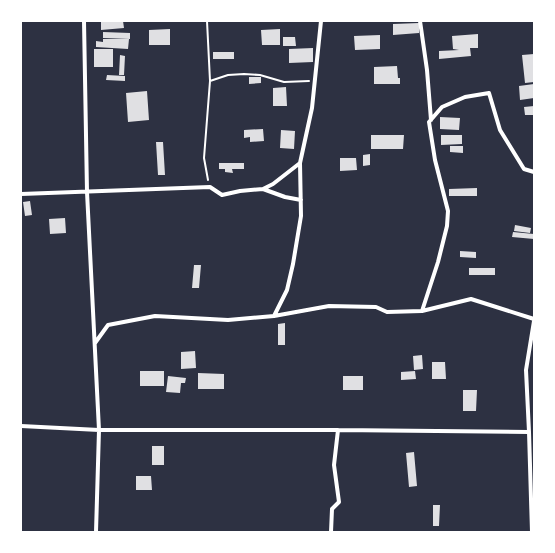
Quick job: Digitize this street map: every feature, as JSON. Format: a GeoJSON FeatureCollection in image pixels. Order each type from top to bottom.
{"type":"FeatureCollection","features":[{"type":"Feature","properties":{"kind":"street"},"geometry":{"type":"LineString","coordinates":[[84,21],[87,192],[99,430],[96,532]]}},
{"type":"Feature","properties":{"kind":"street"},"geometry":{"type":"LineString","coordinates":[[274,316],[287,290],[301,216],[300,163],[312,108],[321,21]]}},
{"type":"Feature","properties":{"kind":"street"},"geometry":{"type":"LineString","coordinates":[[420,21],[431,120]]}},
{"type":"Feature","properties":{"kind":"street"},"geometry":{"type":"LineString","coordinates":[[422,311],[438,262],[447,226],[448,211],[434,160],[429,122],[442,107],[465,97],[489,93],[500,130],[524,169],[534,172]]}},
{"type":"Feature","properties":{"kind":"street"},"geometry":{"type":"LineString","coordinates":[[21,194],[210,187],[222,195],[240,191],[263,189],[274,184],[300,163]]}},
{"type":"Feature","properties":{"kind":"street"},"geometry":{"type":"LineString","coordinates":[[263,189],[285,197],[301,200]]}},
{"type":"Feature","properties":{"kind":"street"},"geometry":{"type":"LineString","coordinates":[[95,344],[108,325],[155,316],[228,320],[274,316],[329,306],[376,307],[387,312],[422,311],[471,300],[534,320],[526,370],[532,496],[532,532]]}},
{"type":"Feature","properties":{"kind":"street"},"geometry":{"type":"LineString","coordinates":[[21,426],[99,430],[529,432]]}},
{"type":"Feature","properties":{"kind":"street"},"geometry":{"type":"LineString","coordinates":[[331,532],[332,509],[338,502],[334,459],[338,430]]}},
{"type":"Feature","properties":{"kind":"path"},"geometry":{"type":"LineString","coordinates":[[207,21],[210,81],[204,158],[210,187]]}},
{"type":"Feature","properties":{"kind":"path"},"geometry":{"type":"LineString","coordinates":[[210,81],[228,75],[244,74],[260,75],[284,82],[315,81]]}},
{"type":"Feature","properties":{"kind":"building"},"geometry":{"type":"Polygon","coordinates":[[[101,21],[123,21],[124,28],[101,30],[101,21]]]}},
{"type":"Feature","properties":{"kind":"building"},"geometry":{"type":"Polygon","coordinates":[[[419,23],[419,33],[393,35],[393,24],[419,23]]]}},
{"type":"Feature","properties":{"kind":"building"},"geometry":{"type":"Polygon","coordinates":[[[170,29],[170,45],[149,45],[149,30],[170,29]]]}},
{"type":"Feature","properties":{"kind":"building"},"geometry":{"type":"Polygon","coordinates":[[[280,29],[280,45],[262,45],[261,30],[280,29]]]}},
{"type":"Feature","properties":{"kind":"building"},"geometry":{"type":"Polygon","coordinates":[[[103,32],[130,33],[130,39],[103,38],[103,32]]]}},
{"type":"Feature","properties":{"kind":"building"},"geometry":{"type":"Polygon","coordinates":[[[478,34],[478,48],[470,48],[471,56],[439,59],[439,51],[459,50],[453,49],[452,36],[478,34]]]}},
{"type":"Feature","properties":{"kind":"building"},"geometry":{"type":"Polygon","coordinates":[[[380,35],[380,49],[355,50],[354,36],[380,35]]]}},
{"type":"Feature","properties":{"kind":"building"},"geometry":{"type":"Polygon","coordinates":[[[283,37],[295,37],[296,46],[283,46],[283,37]]]}},
{"type":"Feature","properties":{"kind":"building"},"geometry":{"type":"Polygon","coordinates":[[[103,39],[129,39],[128,49],[96,47],[96,41],[103,42],[103,39]]]}},
{"type":"Feature","properties":{"kind":"building"},"geometry":{"type":"Polygon","coordinates":[[[313,48],[313,62],[289,63],[289,49],[313,48]]]}},
{"type":"Feature","properties":{"kind":"building"},"geometry":{"type":"Polygon","coordinates":[[[94,49],[113,49],[113,67],[94,67],[94,49]]]}},
{"type":"Feature","properties":{"kind":"building"},"geometry":{"type":"Polygon","coordinates":[[[213,52],[234,52],[234,59],[213,59],[213,52]]]}},
{"type":"Feature","properties":{"kind":"building"},"geometry":{"type":"Polygon","coordinates":[[[534,54],[534,82],[525,83],[522,55],[534,54]]]}},
{"type":"Feature","properties":{"kind":"building"},"geometry":{"type":"Polygon","coordinates":[[[120,55],[125,56],[124,75],[119,75],[120,55]]]}},
{"type":"Feature","properties":{"kind":"building"},"geometry":{"type":"Polygon","coordinates":[[[397,66],[400,84],[374,84],[374,67],[397,66]]]}},
{"type":"Feature","properties":{"kind":"building"},"geometry":{"type":"Polygon","coordinates":[[[107,75],[125,76],[125,81],[106,80],[107,75]]]}},
{"type":"Feature","properties":{"kind":"building"},"geometry":{"type":"Polygon","coordinates":[[[249,77],[261,77],[261,83],[249,84],[249,77]]]}},
{"type":"Feature","properties":{"kind":"building"},"geometry":{"type":"Polygon","coordinates":[[[534,84],[534,98],[520,100],[519,86],[534,84]]]}},
{"type":"Feature","properties":{"kind":"building"},"geometry":{"type":"Polygon","coordinates":[[[286,87],[287,106],[273,106],[273,88],[286,87]]]}},
{"type":"Feature","properties":{"kind":"building"},"geometry":{"type":"Polygon","coordinates":[[[147,91],[149,120],[128,122],[126,93],[147,91]]]}},
{"type":"Feature","properties":{"kind":"building"},"geometry":{"type":"Polygon","coordinates":[[[534,106],[534,115],[525,115],[524,107],[534,106]]]}},
{"type":"Feature","properties":{"kind":"building"},"geometry":{"type":"Polygon","coordinates":[[[440,117],[460,118],[459,130],[440,129],[440,117]]]}},
{"type":"Feature","properties":{"kind":"building"},"geometry":{"type":"Polygon","coordinates":[[[263,129],[264,141],[250,142],[250,137],[244,138],[244,130],[263,129]]]}},
{"type":"Feature","properties":{"kind":"building"},"geometry":{"type":"Polygon","coordinates":[[[281,130],[295,131],[294,149],[280,148],[281,130]]]}},
{"type":"Feature","properties":{"kind":"building"},"geometry":{"type":"Polygon","coordinates":[[[371,135],[404,135],[403,149],[371,149],[371,135]]]}},
{"type":"Feature","properties":{"kind":"building"},"geometry":{"type":"Polygon","coordinates":[[[441,135],[462,135],[462,144],[441,145],[441,135]]]}},
{"type":"Feature","properties":{"kind":"building"},"geometry":{"type":"Polygon","coordinates":[[[156,142],[163,142],[165,175],[158,175],[156,142]]]}},
{"type":"Feature","properties":{"kind":"building"},"geometry":{"type":"Polygon","coordinates":[[[450,146],[463,146],[463,153],[450,152],[450,146]]]}},
{"type":"Feature","properties":{"kind":"building"},"geometry":{"type":"Polygon","coordinates":[[[370,154],[370,165],[363,166],[363,155],[370,154]]]}},
{"type":"Feature","properties":{"kind":"building"},"geometry":{"type":"Polygon","coordinates":[[[340,158],[356,158],[357,170],[340,171],[340,158]]]}},
{"type":"Feature","properties":{"kind":"building"},"geometry":{"type":"Polygon","coordinates":[[[219,163],[244,163],[244,169],[232,169],[233,173],[225,172],[225,169],[219,169],[219,163]]]}},
{"type":"Feature","properties":{"kind":"building"},"geometry":{"type":"Polygon","coordinates":[[[477,188],[477,196],[449,196],[449,189],[477,188]]]}},
{"type":"Feature","properties":{"kind":"building"},"geometry":{"type":"Polygon","coordinates":[[[30,201],[32,215],[25,216],[23,202],[30,201]]]}},
{"type":"Feature","properties":{"kind":"building"},"geometry":{"type":"Polygon","coordinates":[[[65,218],[66,233],[50,234],[49,219],[65,218]]]}},
{"type":"Feature","properties":{"kind":"building"},"geometry":{"type":"Polygon","coordinates":[[[515,225],[531,228],[530,233],[514,231],[515,225]]]}},
{"type":"Feature","properties":{"kind":"building"},"geometry":{"type":"Polygon","coordinates":[[[513,232],[534,234],[534,239],[512,237],[513,232]]]}},
{"type":"Feature","properties":{"kind":"building"},"geometry":{"type":"Polygon","coordinates":[[[460,251],[476,252],[476,258],[460,257],[460,251]]]}},
{"type":"Feature","properties":{"kind":"building"},"geometry":{"type":"Polygon","coordinates":[[[194,265],[201,265],[199,288],[192,288],[194,265]]]}},
{"type":"Feature","properties":{"kind":"building"},"geometry":{"type":"Polygon","coordinates":[[[469,268],[495,268],[495,275],[469,275],[469,268]]]}},
{"type":"Feature","properties":{"kind":"building"},"geometry":{"type":"Polygon","coordinates":[[[285,323],[285,345],[278,345],[278,324],[285,323]]]}},
{"type":"Feature","properties":{"kind":"building"},"geometry":{"type":"Polygon","coordinates":[[[195,351],[196,368],[181,369],[181,352],[195,351]]]}},
{"type":"Feature","properties":{"kind":"building"},"geometry":{"type":"Polygon","coordinates":[[[422,355],[423,369],[414,370],[413,356],[422,355]]]}},
{"type":"Feature","properties":{"kind":"building"},"geometry":{"type":"Polygon","coordinates":[[[432,362],[445,362],[446,379],[432,379],[432,362]]]}},
{"type":"Feature","properties":{"kind":"building"},"geometry":{"type":"Polygon","coordinates":[[[140,371],[164,371],[164,386],[140,386],[140,371]]]}},
{"type":"Feature","properties":{"kind":"building"},"geometry":{"type":"Polygon","coordinates":[[[415,371],[416,379],[401,380],[401,372],[415,371]]]}},
{"type":"Feature","properties":{"kind":"building"},"geometry":{"type":"Polygon","coordinates":[[[198,373],[224,374],[224,389],[198,389],[198,373]]]}},
{"type":"Feature","properties":{"kind":"building"},"geometry":{"type":"Polygon","coordinates":[[[168,376],[186,378],[185,383],[181,383],[180,393],[166,392],[168,376]]]}},
{"type":"Feature","properties":{"kind":"building"},"geometry":{"type":"Polygon","coordinates":[[[343,376],[363,376],[363,390],[343,390],[343,376]]]}},
{"type":"Feature","properties":{"kind":"building"},"geometry":{"type":"Polygon","coordinates":[[[463,390],[477,390],[476,411],[463,411],[463,390]]]}},
{"type":"Feature","properties":{"kind":"building"},"geometry":{"type":"Polygon","coordinates":[[[152,446],[164,446],[164,465],[152,465],[152,446]]]}},
{"type":"Feature","properties":{"kind":"building"},"geometry":{"type":"Polygon","coordinates":[[[414,452],[417,486],[409,487],[406,453],[414,452]]]}},
{"type":"Feature","properties":{"kind":"building"},"geometry":{"type":"Polygon","coordinates":[[[136,476],[151,476],[152,490],[136,490],[136,476]]]}},
{"type":"Feature","properties":{"kind":"building"},"geometry":{"type":"Polygon","coordinates":[[[433,505],[440,505],[439,526],[433,526],[433,505]]]}}]}
